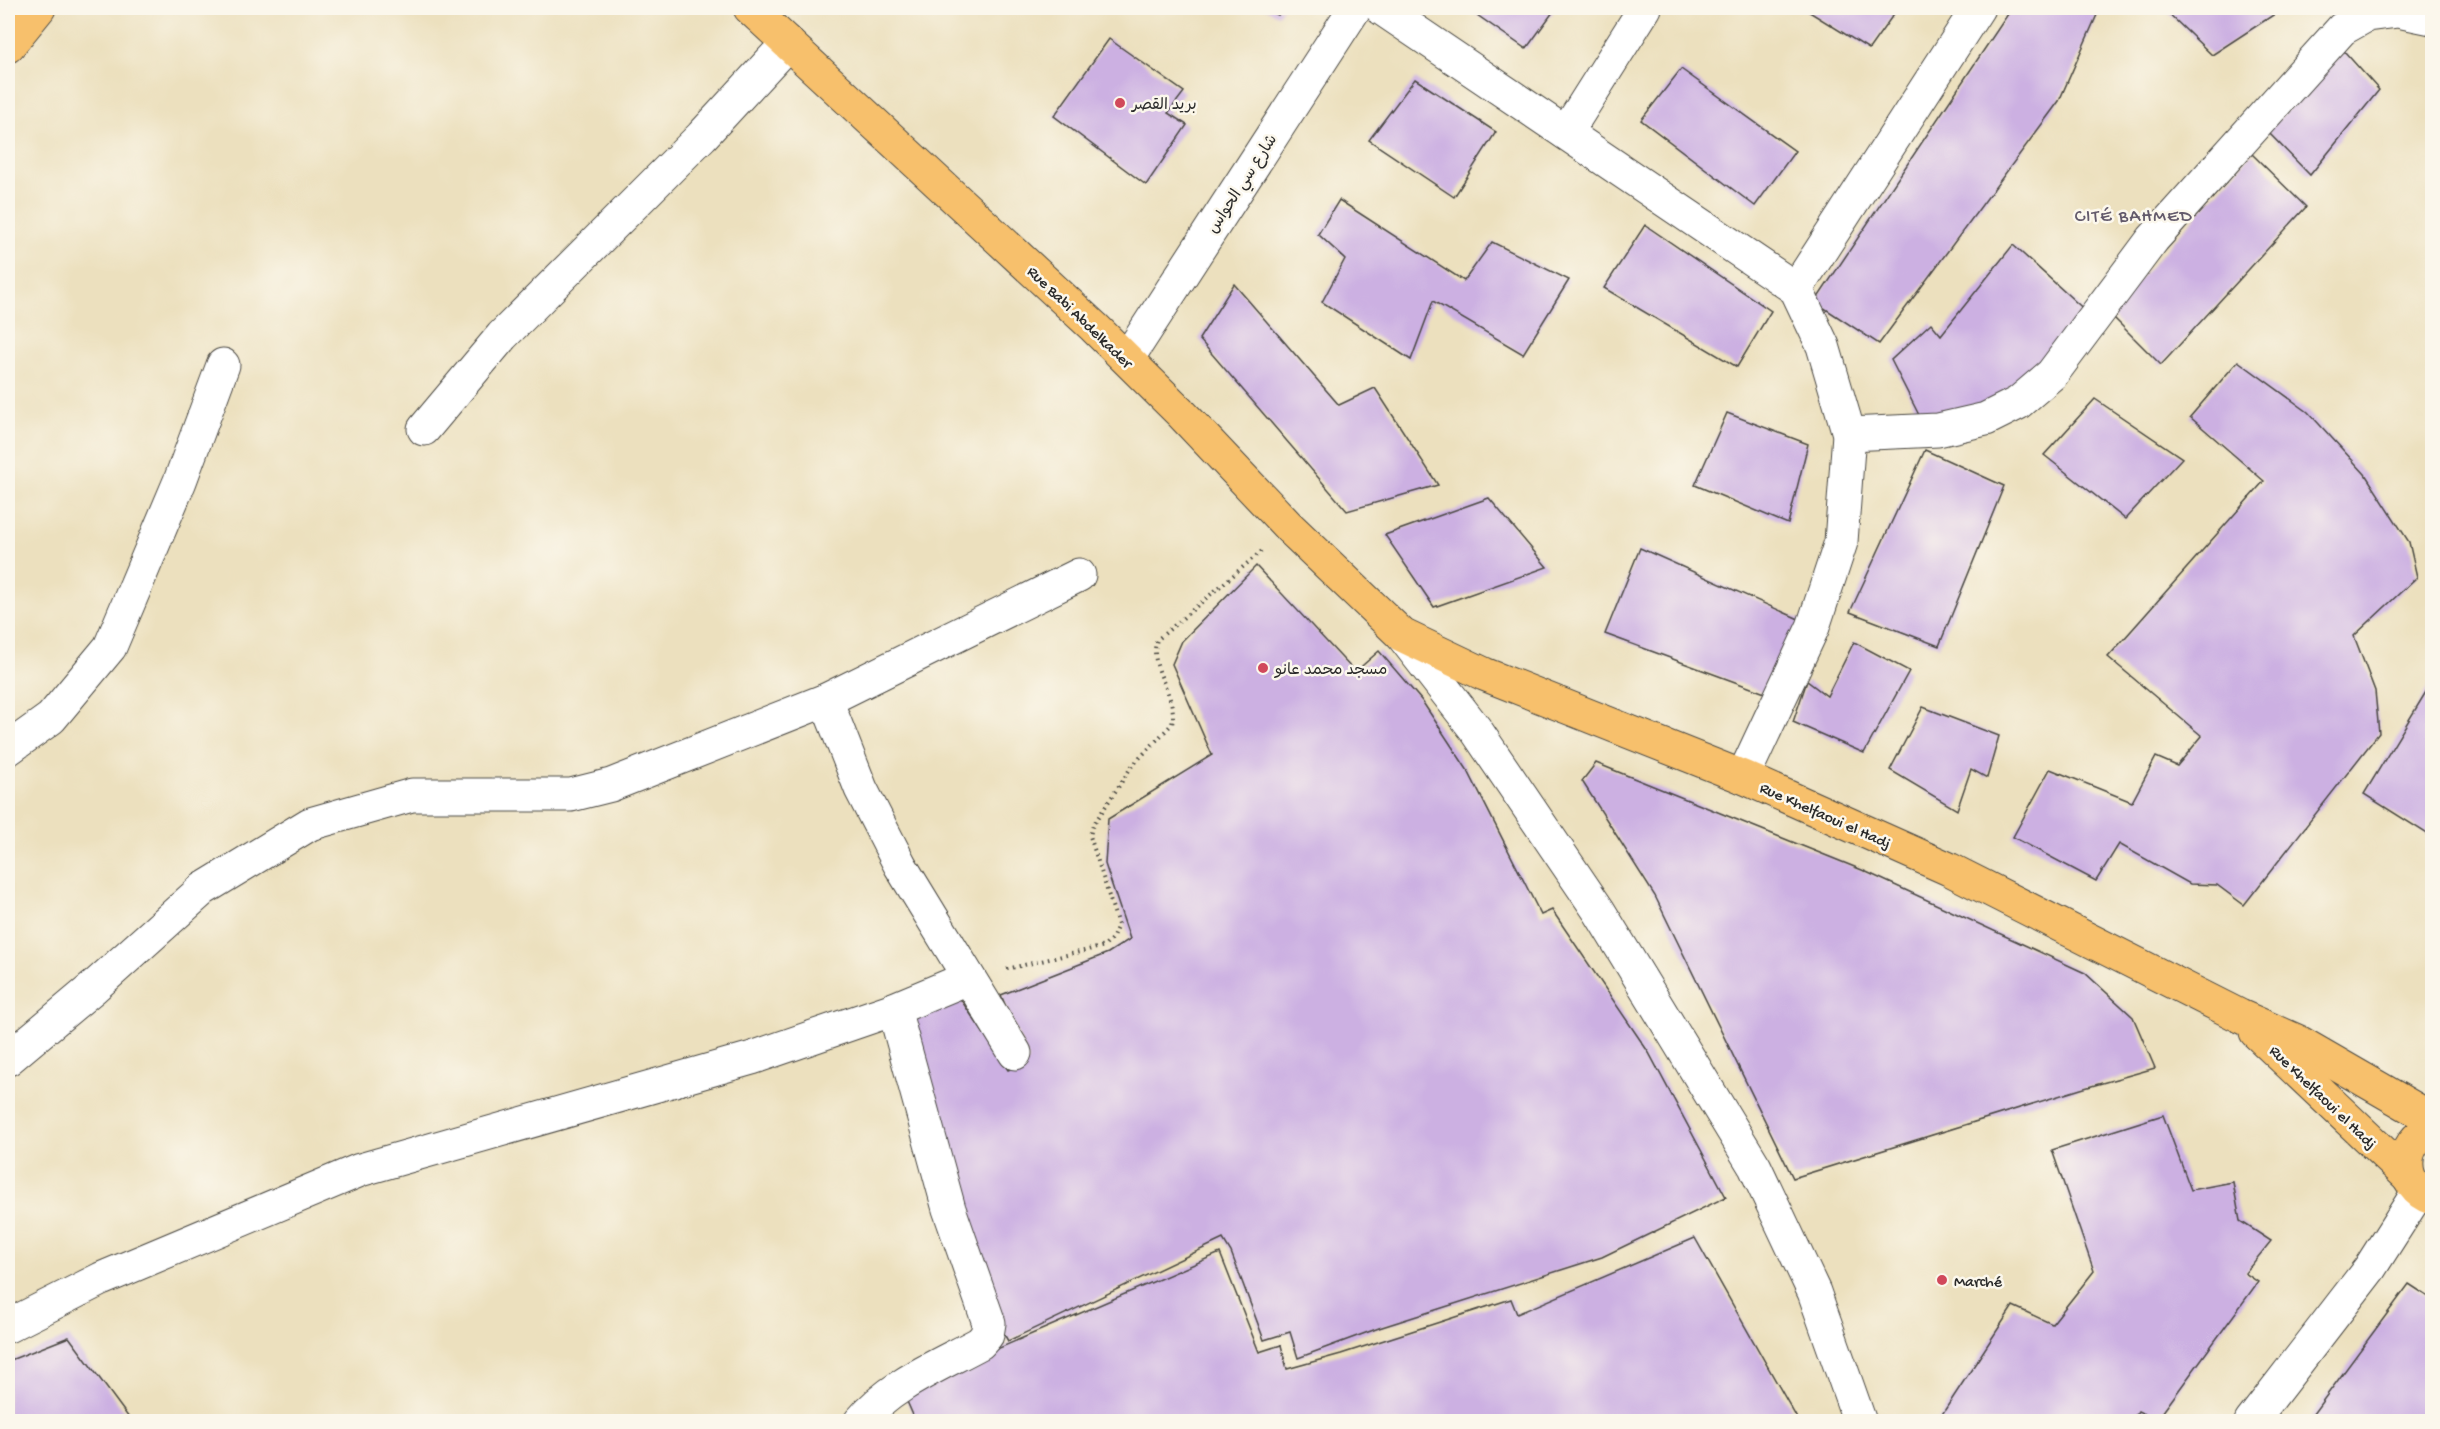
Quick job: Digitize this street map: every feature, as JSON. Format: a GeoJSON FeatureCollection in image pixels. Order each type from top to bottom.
{"type":"FeatureCollection","features":[{"type":"Feature","properties":{"kind":"main road"},"geometry":{"type":"LineString","coordinates":[[8,46],[39,8]]}},
{"type":"Feature","properties":{"kind":"main road","name":"Rue Babi Abdelkader"},"geometry":{"type":"LineString","coordinates":[[750,8],[1127,359],[1289,526],[1402,635]]}},
{"type":"Feature","properties":{"kind":"main road","name":"Rue Khelfaoui el Hadj"},"geometry":{"type":"LineString","coordinates":[[1402,635],[1484,674],[1743,777],[1949,869],[2240,1016],[2297,1041],[2433,1119]]}},
{"type":"Feature","properties":{"kind":"main road","name":"Rue Khelfaoui el Hadj"},"geometry":{"type":"LineString","coordinates":[[2240,1016],[2424,1193]]}},
{"type":"Feature","properties":{"kind":"main road"},"geometry":{"type":"LineString","coordinates":[[2424,1193],[2406,1160],[2411,1146],[2421,1135],[2433,1130]]}},
{"type":"Feature","properties":{"kind":"street","name":"شارع سي الحواس"},"geometry":{"type":"LineString","coordinates":[[1127,359],[1356,8]]}},
{"type":"Feature","properties":{"kind":"street"},"geometry":{"type":"LineString","coordinates":[[1381,8],[1796,289],[1823,346],[1849,434],[1841,542],[1813,627],[1743,777]]}},
{"type":"Feature","properties":{"kind":"street"},"geometry":{"type":"LineString","coordinates":[[1566,133],[1645,8]]}},
{"type":"Feature","properties":{"kind":"street"},"geometry":{"type":"LineString","coordinates":[[1796,289],[1978,8]]}},
{"type":"Feature","properties":{"kind":"street"},"geometry":{"type":"LineString","coordinates":[[1849,434],[1938,430],[1986,419],[2018,403],[2052,374],[2161,230],[2342,29],[2366,11],[2398,11],[2433,18]]}},
{"type":"Feature","properties":{"kind":"street"},"geometry":{"type":"LineString","coordinates":[[424,429],[502,336],[702,136],[788,43]]}},
{"type":"Feature","properties":{"kind":"street"},"geometry":{"type":"LineString","coordinates":[[8,748],[51,718],[110,647],[180,481],[223,365]]}},
{"type":"Feature","properties":{"kind":"street"},"geometry":{"type":"LineString","coordinates":[[8,1059],[94,987],[203,889],[310,824],[412,795],[571,795],[611,784],[826,700],[1078,575]]}},
{"type":"Feature","properties":{"kind":"street"},"geometry":{"type":"LineString","coordinates":[[1402,635],[1476,730],[1592,901],[1755,1167],[1814,1292],[1860,1422]]}},
{"type":"Feature","properties":{"kind":"street"},"geometry":{"type":"LineString","coordinates":[[826,700],[861,789],[900,865],[1015,1053]]}},
{"type":"Feature","properties":{"kind":"street"},"geometry":{"type":"LineString","coordinates":[[8,1326],[101,1280],[360,1170],[752,1058],[894,1009],[968,978]]}},
{"type":"Feature","properties":{"kind":"street"},"geometry":{"type":"LineString","coordinates":[[860,1422],[874,1404],[902,1385],[980,1343],[987,1335],[989,1323],[949,1209],[894,1009]]}},
{"type":"Feature","properties":{"kind":"street"},"geometry":{"type":"LineString","coordinates":[[2251,1422],[2370,1268],[2424,1193]]}},
{"type":"Feature","properties":{"kind":"path"},"geometry":{"type":"LineString","coordinates":[[968,978],[1105,946],[1113,938],[1118,925],[1090,836],[1092,827],[1132,766],[1172,724],[1173,710],[1155,657],[1154,647],[1157,640],[1289,526]]}},
{"type":"Feature","properties":{"kind":"building"},"geometry":{"type":"Polygon","coordinates":[[[1264,8],[1283,8],[1278,15],[1264,8]]]}},
{"type":"Feature","properties":{"kind":"building"},"geometry":{"type":"Polygon","coordinates":[[[1467,8],[1556,8],[1526,49],[1467,8]]]}},
{"type":"Feature","properties":{"kind":"building"},"geometry":{"type":"Polygon","coordinates":[[[1803,8],[1898,8],[1869,49],[1803,8]]]}},
{"type":"Feature","properties":{"kind":"building"},"geometry":{"type":"Polygon","coordinates":[[[2012,8],[2100,8],[2059,101],[1879,344],[1815,302],[2012,8]]]}},
{"type":"Feature","properties":{"kind":"building"},"geometry":{"type":"Polygon","coordinates":[[[2163,8],[2284,8],[2212,55],[2163,8]]]}},
{"type":"Feature","properties":{"kind":"building","name":"بريد القصر"},"geometry":{"type":"Polygon","coordinates":[[[1109,39],[1184,92],[1168,113],[1187,125],[1146,185],[1054,116],[1109,39]]]}},
{"type":"Feature","properties":{"kind":"building"},"geometry":{"type":"Polygon","coordinates":[[[2344,51],[2379,90],[2310,175],[2267,131],[2344,51]]]}},
{"type":"Feature","properties":{"kind":"building"},"geometry":{"type":"Polygon","coordinates":[[[1681,69],[1795,151],[1755,206],[1641,120],[1681,69]]]}},
{"type":"Feature","properties":{"kind":"building"},"geometry":{"type":"Polygon","coordinates":[[[1415,79],[1496,132],[1454,197],[1369,140],[1415,79]]]}},
{"type":"Feature","properties":{"kind":"building"},"geometry":{"type":"Polygon","coordinates":[[[2252,154],[2306,207],[2161,365],[2109,313],[2252,154]]]}},
{"type":"Feature","properties":{"kind":"building"},"geometry":{"type":"Polygon","coordinates":[[[1339,200],[1464,281],[1492,242],[1569,280],[1523,354],[1433,301],[1411,360],[1322,302],[1345,259],[1318,234],[1339,200]]]}},
{"type":"Feature","properties":{"kind":"building"},"geometry":{"type":"Polygon","coordinates":[[[1645,225],[1771,311],[1737,367],[1604,288],[1645,225]]]}},
{"type":"Feature","properties":{"kind":"building"},"geometry":{"type":"Polygon","coordinates":[[[2013,245],[2088,313],[2025,389],[1961,412],[1921,419],[1891,360],[1931,323],[1941,335],[2013,245]]]}},
{"type":"Feature","properties":{"kind":"building"},"geometry":{"type":"Polygon","coordinates":[[[1234,284],[1339,405],[1375,388],[1438,485],[1347,511],[1199,339],[1234,284]]]}},
{"type":"Feature","properties":{"kind":"building"},"geometry":{"type":"Polygon","coordinates":[[[2238,361],[2308,412],[2365,474],[2409,542],[2417,577],[2354,636],[2375,691],[2379,733],[2244,905],[2217,885],[2190,884],[2119,844],[2096,881],[2013,837],[2050,769],[2132,802],[2156,757],[2177,766],[2202,736],[2108,657],[2264,481],[2190,417],[2238,361]]]}},
{"type":"Feature","properties":{"kind":"building"},"geometry":{"type":"Polygon","coordinates":[[[2095,399],[2182,458],[2125,519],[2044,455],[2095,399]]]}},
{"type":"Feature","properties":{"kind":"building"},"geometry":{"type":"Polygon","coordinates":[[[1727,413],[1808,444],[1788,524],[1695,485],[1727,413]]]}},
{"type":"Feature","properties":{"kind":"building"},"geometry":{"type":"Polygon","coordinates":[[[1925,450],[2004,486],[1939,646],[1850,612],[1925,450]]]}},
{"type":"Feature","properties":{"kind":"building"},"geometry":{"type":"Polygon","coordinates":[[[1489,498],[1547,567],[1434,607],[1385,535],[1489,498]]]}},
{"type":"Feature","properties":{"kind":"building"},"geometry":{"type":"Polygon","coordinates":[[[1640,548],[1801,620],[1773,696],[1605,634],[1640,548]]]}},
{"type":"Feature","properties":{"kind":"building"},"geometry":{"type":"Polygon","coordinates":[[[1256,566],[1355,672],[1379,651],[1422,701],[1468,771],[1541,915],[1552,910],[1649,1053],[1726,1197],[1602,1257],[1379,1328],[1298,1358],[1290,1332],[1264,1340],[1231,1252],[1223,1239],[1008,1341],[982,1296],[909,1011],[955,991],[1008,1070],[1029,1061],[1001,995],[1108,953],[1130,939],[1105,864],[1108,819],[1212,755],[1172,664],[1182,641],[1256,566]]]}},
{"type":"Feature","properties":{"kind":"building"},"geometry":{"type":"Polygon","coordinates":[[[1854,642],[1909,671],[1864,753],[1793,722],[1807,681],[1827,696],[1854,642]]]}},
{"type":"Feature","properties":{"kind":"building"},"geometry":{"type":"Polygon","coordinates":[[[2432,682],[2432,837],[2364,794],[2432,682]]]}},
{"type":"Feature","properties":{"kind":"building"},"geometry":{"type":"Polygon","coordinates":[[[1923,707],[1999,736],[1987,778],[1971,769],[1957,810],[1890,770],[1923,707]]]}},
{"type":"Feature","properties":{"kind":"building"},"geometry":{"type":"Polygon","coordinates":[[[1596,763],[1862,870],[2085,973],[2133,1017],[2155,1068],[1793,1178],[1655,896],[1582,781],[1596,763]]]}},
{"type":"Feature","properties":{"kind":"building"},"geometry":{"type":"Polygon","coordinates":[[[2163,1115],[2191,1190],[2233,1182],[2240,1221],[2271,1241],[2245,1273],[2258,1282],[2157,1420],[2138,1411],[2131,1422],[1937,1422],[2013,1306],[2052,1324],[2094,1271],[2052,1150],[2163,1115]]]}},
{"type":"Feature","properties":{"kind":"building"},"geometry":{"type":"Polygon","coordinates":[[[1695,1238],[1799,1422],[916,1422],[902,1390],[1220,1253],[1259,1352],[1281,1345],[1287,1369],[1511,1299],[1517,1314],[1695,1238]]]}},
{"type":"Feature","properties":{"kind":"building"},"geometry":{"type":"Polygon","coordinates":[[[2409,1284],[2432,1299],[2432,1422],[2307,1422],[2409,1284]]]}},
{"type":"Feature","properties":{"kind":"building"},"geometry":{"type":"Polygon","coordinates":[[[69,1337],[132,1422],[8,1422],[8,1361],[69,1337]]]}},
{"type":"Feature","properties":{"kind":"place","name":"بريد القصر"},"geometry":{"type":"Point","coordinates":[1120,103]}},
{"type":"Feature","properties":{"kind":"place","name":"مسجد محمد عانو"},"geometry":{"type":"Point","coordinates":[1263,668]}},
{"type":"Feature","properties":{"kind":"place","name":"Marché"},"geometry":{"type":"Point","coordinates":[1942,1280]}},
{"type":"Feature","properties":{"kind":"district","name":"CITÉ BAHMED"},"geometry":{"type":"Point","coordinates":[2134,215]}}]}
